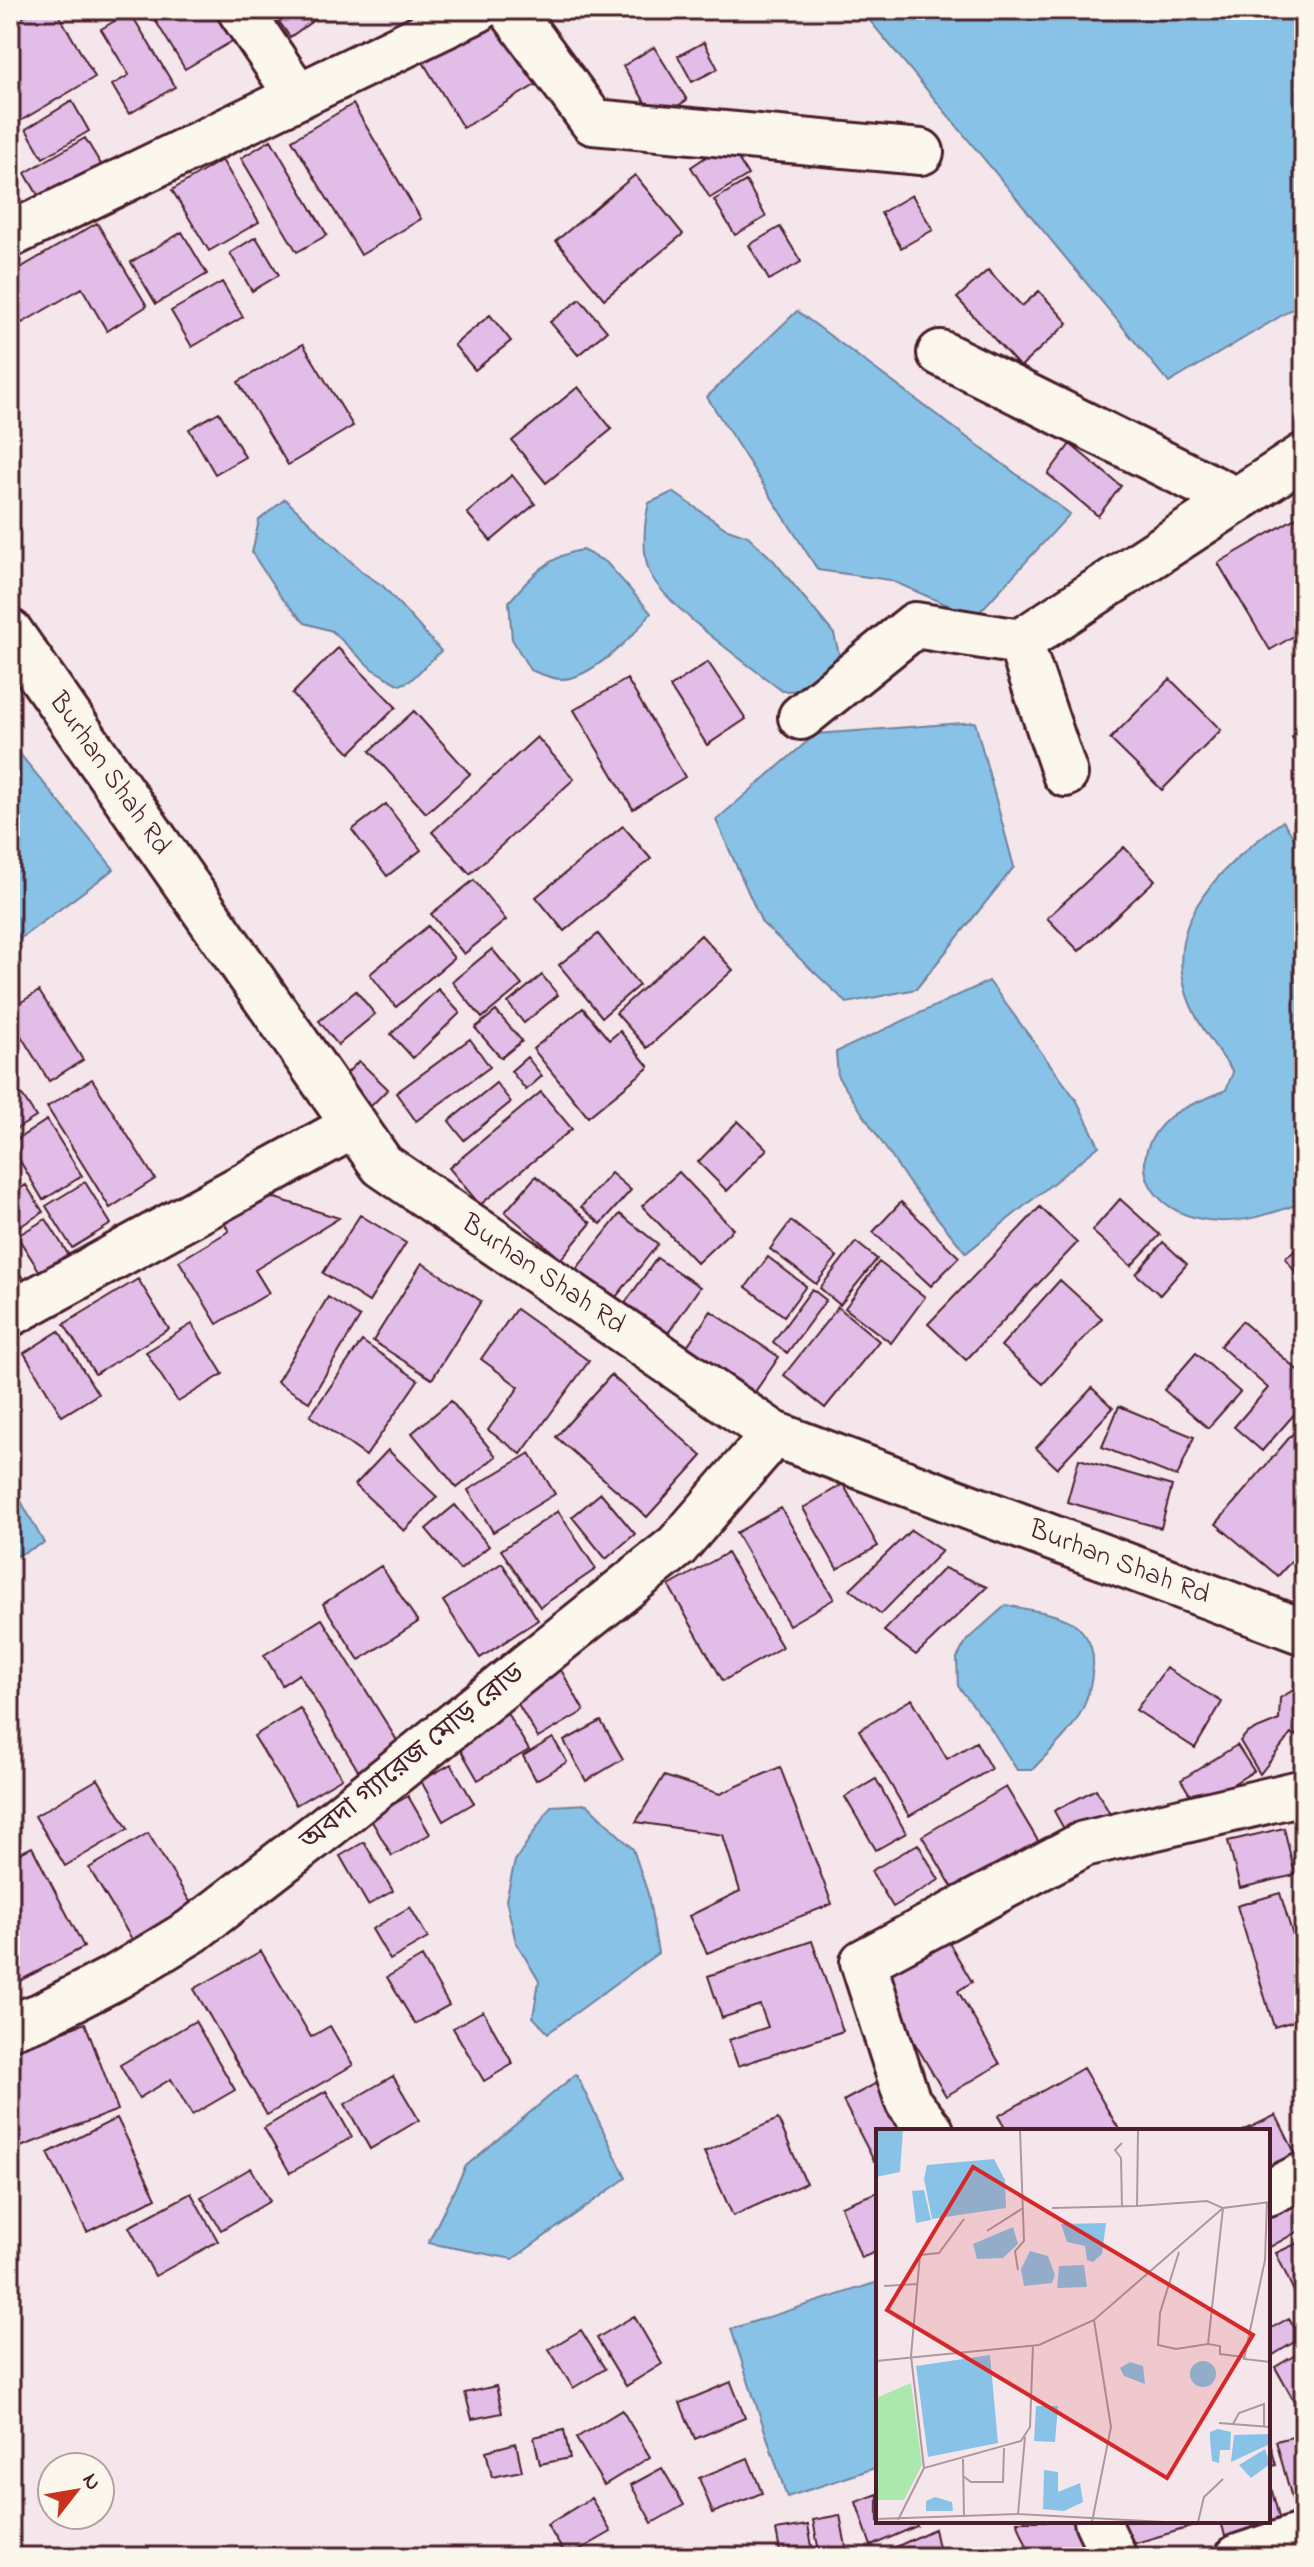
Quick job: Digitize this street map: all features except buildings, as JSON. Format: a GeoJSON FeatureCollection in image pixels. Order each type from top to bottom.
{"type":"FeatureCollection","features":[{"type":"Feature","properties":{"kind":"street"},"geometry":{"type":"LineString","coordinates":[[240,10],[298,96]]}},
{"type":"Feature","properties":{"kind":"street"},"geometry":{"type":"LineString","coordinates":[[10,235],[477,10]]}},
{"type":"Feature","properties":{"kind":"street"},"geometry":{"type":"LineString","coordinates":[[511,10],[593,122],[921,152]]}},
{"type":"Feature","properties":{"kind":"street"},"geometry":{"type":"LineString","coordinates":[[940,353],[1236,500]]}},
{"type":"Feature","properties":{"kind":"street"},"geometry":{"type":"LineString","coordinates":[[801,717],[915,625],[1020,642],[1304,456]]}},
{"type":"Feature","properties":{"kind":"street","name":"Burhan Shah Rd"},"geometry":{"type":"LineString","coordinates":[[10,632],[382,1165],[774,1434],[1304,1632]]}},
{"type":"Feature","properties":{"kind":"street"},"geometry":{"type":"LineString","coordinates":[[1020,642],[1065,774]]}},
{"type":"Feature","properties":{"kind":"street"},"geometry":{"type":"LineString","coordinates":[[10,1314],[355,1125]]}},
{"type":"Feature","properties":{"kind":"street","name":"অবদা গ্যারেজ মোড় রোড"},"geometry":{"type":"LineString","coordinates":[[10,2027],[40,2016],[118,1976],[192,1931],[328,1826],[677,1546],[774,1434]]}},
{"type":"Feature","properties":{"kind":"street"},"geometry":{"type":"LineString","coordinates":[[929,2129],[908,2102],[863,1962],[1084,1844],[1304,1792]]}},
{"type":"Feature","properties":{"kind":"street"},"geometry":{"type":"LineString","coordinates":[[1270,2192],[1304,2175]]}},
{"type":"Feature","properties":{"kind":"street"},"geometry":{"type":"LineString","coordinates":[[1098,2523],[1114,2557]]}},
{"type":"Feature","properties":{"kind":"street"},"geometry":{"type":"LineString","coordinates":[[1238,2557],[1304,2535]]}},
{"type":"Feature","properties":{"kind":"water"},"geometry":{"type":"Polygon","coordinates":[[[861,10],[1304,10],[1304,302],[1169,383],[861,10]]]}},
{"type":"Feature","properties":{"kind":"water"},"geometry":{"type":"Polygon","coordinates":[[[797,311],[1070,514],[975,617],[890,580],[818,570],[707,397],[797,311]]]}},
{"type":"Feature","properties":{"kind":"water"},"geometry":{"type":"Polygon","coordinates":[[[673,492],[725,528],[748,536],[774,561],[834,634],[843,670],[821,690],[782,691],[689,617],[657,585],[645,555],[647,511],[649,503],[673,492]]]}},
{"type":"Feature","properties":{"kind":"water"},"geometry":{"type":"Polygon","coordinates":[[[285,499],[362,572],[383,586],[441,651],[410,681],[400,685],[372,669],[332,631],[305,623],[281,597],[252,553],[259,520],[285,499]]]}},
{"type":"Feature","properties":{"kind":"water"},"geometry":{"type":"Polygon","coordinates":[[[582,550],[606,562],[651,613],[623,644],[598,664],[573,677],[553,678],[530,670],[512,639],[509,602],[532,576],[550,562],[582,550]]]}},
{"type":"Feature","properties":{"kind":"water"},"geometry":{"type":"Polygon","coordinates":[[[975,722],[1014,867],[916,989],[847,1003],[762,923],[716,820],[816,734],[975,722]]]}},
{"type":"Feature","properties":{"kind":"water"},"geometry":{"type":"Polygon","coordinates":[[[10,742],[114,869],[10,946],[10,742]]]}},
{"type":"Feature","properties":{"kind":"water"},"geometry":{"type":"Polygon","coordinates":[[[1283,821],[1304,854],[1304,1202],[1245,1219],[1208,1220],[1170,1207],[1148,1182],[1145,1166],[1147,1150],[1155,1133],[1176,1113],[1226,1090],[1233,1072],[1198,1020],[1185,988],[1181,958],[1186,931],[1197,906],[1214,882],[1235,860],[1283,821]]]}},
{"type":"Feature","properties":{"kind":"water"},"geometry":{"type":"Polygon","coordinates":[[[989,981],[1077,1101],[1099,1146],[966,1253],[909,1183],[838,1077],[836,1052],[989,981]]]}},
{"type":"Feature","properties":{"kind":"water"},"geometry":{"type":"Polygon","coordinates":[[[10,1481],[44,1543],[10,1559],[10,1481]]]}},
{"type":"Feature","properties":{"kind":"water"},"geometry":{"type":"Polygon","coordinates":[[[1006,1605],[1066,1619],[1086,1637],[1092,1654],[1091,1684],[1081,1712],[1065,1735],[1032,1770],[1017,1770],[990,1727],[958,1686],[957,1658],[967,1640],[1006,1605]]]}},
{"type":"Feature","properties":{"kind":"water"},"geometry":{"type":"Polygon","coordinates":[[[587,1804],[633,1849],[648,1894],[658,1953],[548,2033],[533,2017],[539,1981],[516,1942],[506,1900],[515,1861],[551,1806],[587,1804]]]}},
{"type":"Feature","properties":{"kind":"water"},"geometry":{"type":"Polygon","coordinates":[[[576,2074],[626,2178],[513,2259],[428,2243],[466,2166],[576,2074]]]}},
{"type":"Feature","properties":{"kind":"water"},"geometry":{"type":"Polygon","coordinates":[[[876,2283],[876,2468],[787,2497],[731,2329],[876,2283]]]}}]}
